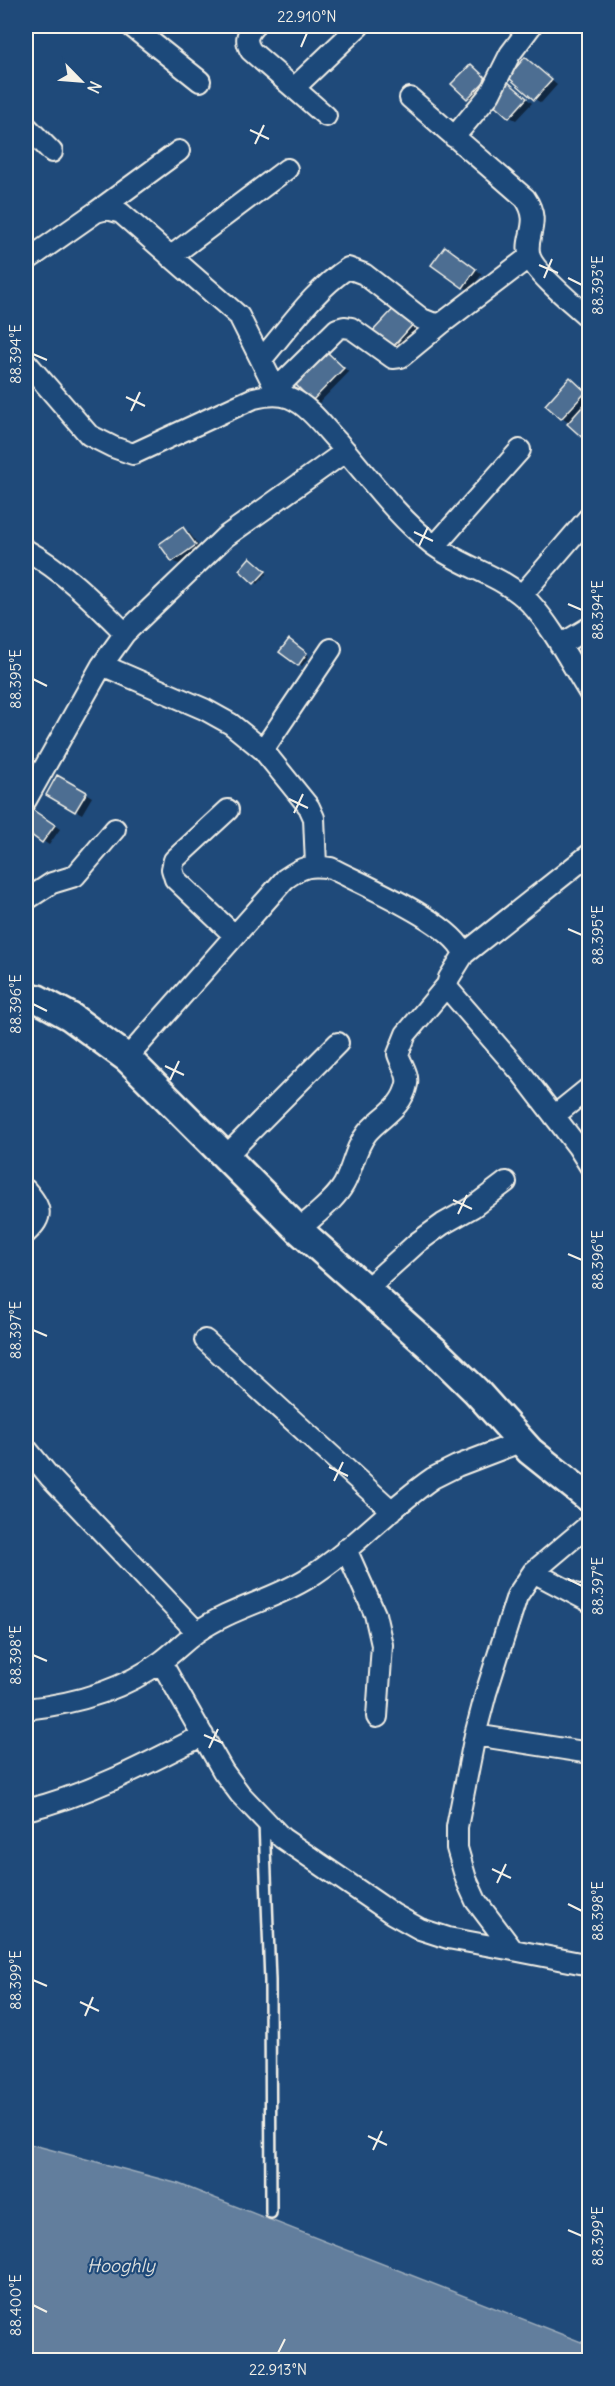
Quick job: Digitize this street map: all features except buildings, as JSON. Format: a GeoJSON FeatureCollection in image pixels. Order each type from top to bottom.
{"type":"FeatureCollection","features":[{"type":"Feature","properties":{"kind":"main road"},"geometry":{"type":"LineString","coordinates":[[26,996],[38,999],[71,1017],[126,1058],[298,1230],[476,1391],[520,1442],[590,1499]]}},
{"type":"Feature","properties":{"kind":"street"},"geometry":{"type":"LineString","coordinates":[[131,26],[200,81]]}},
{"type":"Feature","properties":{"kind":"street"},"geometry":{"type":"LineString","coordinates":[[254,26],[246,37],[251,51],[326,116]]}},
{"type":"Feature","properties":{"kind":"street"},"geometry":{"type":"LineString","coordinates":[[294,88],[359,26]]}},
{"type":"Feature","properties":{"kind":"street"},"geometry":{"type":"LineString","coordinates":[[454,137],[490,94],[510,54],[531,26]]}},
{"type":"Feature","properties":{"kind":"street"},"geometry":{"type":"LineString","coordinates":[[410,98],[525,198],[533,209],[530,257],[539,271],[590,319]]}},
{"type":"Feature","properties":{"kind":"street"},"geometry":{"type":"LineString","coordinates":[[27,131],[52,152]]}},
{"type":"Feature","properties":{"kind":"street"},"geometry":{"type":"LineString","coordinates":[[26,261],[179,151]]}},
{"type":"Feature","properties":{"kind":"street"},"geometry":{"type":"LineString","coordinates":[[170,257],[287,169]]}},
{"type":"Feature","properties":{"kind":"street"},"geometry":{"type":"LineString","coordinates":[[96,212],[107,209],[121,213],[239,316],[261,360],[273,392]]}},
{"type":"Feature","properties":{"kind":"street"},"geometry":{"type":"LineString","coordinates":[[26,362],[89,435],[113,447],[133,453],[254,398],[273,392],[337,329],[351,328],[393,358],[401,357],[530,257]]}},
{"type":"Feature","properties":{"kind":"street"},"geometry":{"type":"LineString","coordinates":[[261,360],[320,292],[348,268],[364,274],[422,319],[441,324]]}},
{"type":"Feature","properties":{"kind":"street"},"geometry":{"type":"LineString","coordinates":[[273,392],[290,398],[313,414],[408,525],[435,546],[504,582],[522,595],[532,605],[560,645],[590,694]]}},
{"type":"Feature","properties":{"kind":"street"},"geometry":{"type":"LineString","coordinates":[[435,546],[520,450]]}},
{"type":"Feature","properties":{"kind":"street"},"geometry":{"type":"LineString","coordinates":[[26,800],[102,665],[125,633],[225,537],[346,451]]}},
{"type":"Feature","properties":{"kind":"street"},"geometry":{"type":"LineString","coordinates":[[522,595],[590,516]]}},
{"type":"Feature","properties":{"kind":"street"},"geometry":{"type":"LineString","coordinates":[[26,550],[73,581],[125,633]]}},
{"type":"Feature","properties":{"kind":"street"},"geometry":{"type":"LineString","coordinates":[[560,645],[590,627]]}},
{"type":"Feature","properties":{"kind":"street"},"geometry":{"type":"LineString","coordinates":[[264,750],[331,649]]}},
{"type":"Feature","properties":{"kind":"street"},"geometry":{"type":"LineString","coordinates":[[102,665],[204,709],[231,724],[264,750],[309,807],[314,819],[316,865]]}},
{"type":"Feature","properties":{"kind":"street"},"geometry":{"type":"LineString","coordinates":[[228,810],[174,860],[172,869],[175,879],[234,935]]}},
{"type":"Feature","properties":{"kind":"street"},"geometry":{"type":"LineString","coordinates":[[26,900],[52,883],[75,876],[115,829]]}},
{"type":"Feature","properties":{"kind":"street"},"geometry":{"type":"LineString","coordinates":[[298,1230],[336,1195],[368,1131],[398,1105],[408,1082],[398,1054],[402,1043],[406,1034],[447,986],[449,978],[464,954],[590,854]]}},
{"type":"Feature","properties":{"kind":"street"},"geometry":{"type":"LineString","coordinates":[[126,1058],[285,879],[300,869],[316,865],[331,868],[419,913],[452,938],[464,954]]}},
{"type":"Feature","properties":{"kind":"street"},"geometry":{"type":"LineString","coordinates":[[447,986],[493,1038],[590,1166]]}},
{"type":"Feature","properties":{"kind":"street"},"geometry":{"type":"LineString","coordinates":[[225,1156],[338,1043]]}},
{"type":"Feature","properties":{"kind":"street"},"geometry":{"type":"LineString","coordinates":[[554,1116],[590,1087]]}},
{"type":"Feature","properties":{"kind":"street"},"geometry":{"type":"LineString","coordinates":[[365,1290],[418,1242],[443,1224],[473,1208],[506,1182]]}},
{"type":"Feature","properties":{"kind":"street"},"geometry":{"type":"LineString","coordinates":[[26,1190],[40,1213],[38,1219],[26,1233]]}},
{"type":"Feature","properties":{"kind":"street"},"geometry":{"type":"LineString","coordinates":[[205,1340],[392,1511]]}},
{"type":"Feature","properties":{"kind":"street"},"geometry":{"type":"LineString","coordinates":[[26,1709],[78,1701],[116,1688],[161,1662],[197,1632],[242,1607],[308,1579],[434,1478],[457,1466],[520,1442]]}},
{"type":"Feature","properties":{"kind":"street"},"geometry":{"type":"LineString","coordinates":[[26,1449],[197,1632]]}},
{"type":"Feature","properties":{"kind":"street"},"geometry":{"type":"LineString","coordinates":[[513,1950],[476,1901],[466,1879],[458,1848],[457,1827],[475,1735],[486,1693],[518,1596],[533,1572],[590,1524]]}},
{"type":"Feature","properties":{"kind":"street"},"geometry":{"type":"LineString","coordinates":[[346,1549],[375,1614],[382,1645],[377,1717]]}},
{"type":"Feature","properties":{"kind":"street"},"geometry":{"type":"LineString","coordinates":[[533,1572],[590,1602]]}},
{"type":"Feature","properties":{"kind":"street"},"geometry":{"type":"LineString","coordinates":[[161,1662],[228,1778],[264,1822],[282,1838],[393,1914],[420,1929],[448,1938],[590,1965]]}},
{"type":"Feature","properties":{"kind":"street"},"geometry":{"type":"LineString","coordinates":[[26,1810],[68,1798],[138,1769],[203,1735]]}},
{"type":"Feature","properties":{"kind":"street"},"geometry":{"type":"LineString","coordinates":[[475,1735],[590,1753]]}},
{"type":"Feature","properties":{"kind":"lane"},"geometry":{"type":"LineString","coordinates":[[264,1822],[270,1981],[271,2213]]}},
{"type":"Feature","properties":{"kind":"water","name":"Hooghly"},"geometry":{"type":"Polygon","coordinates":[[[26,2143],[179,2184],[589,2345],[589,2360],[26,2360],[26,2143]]]}}]}
